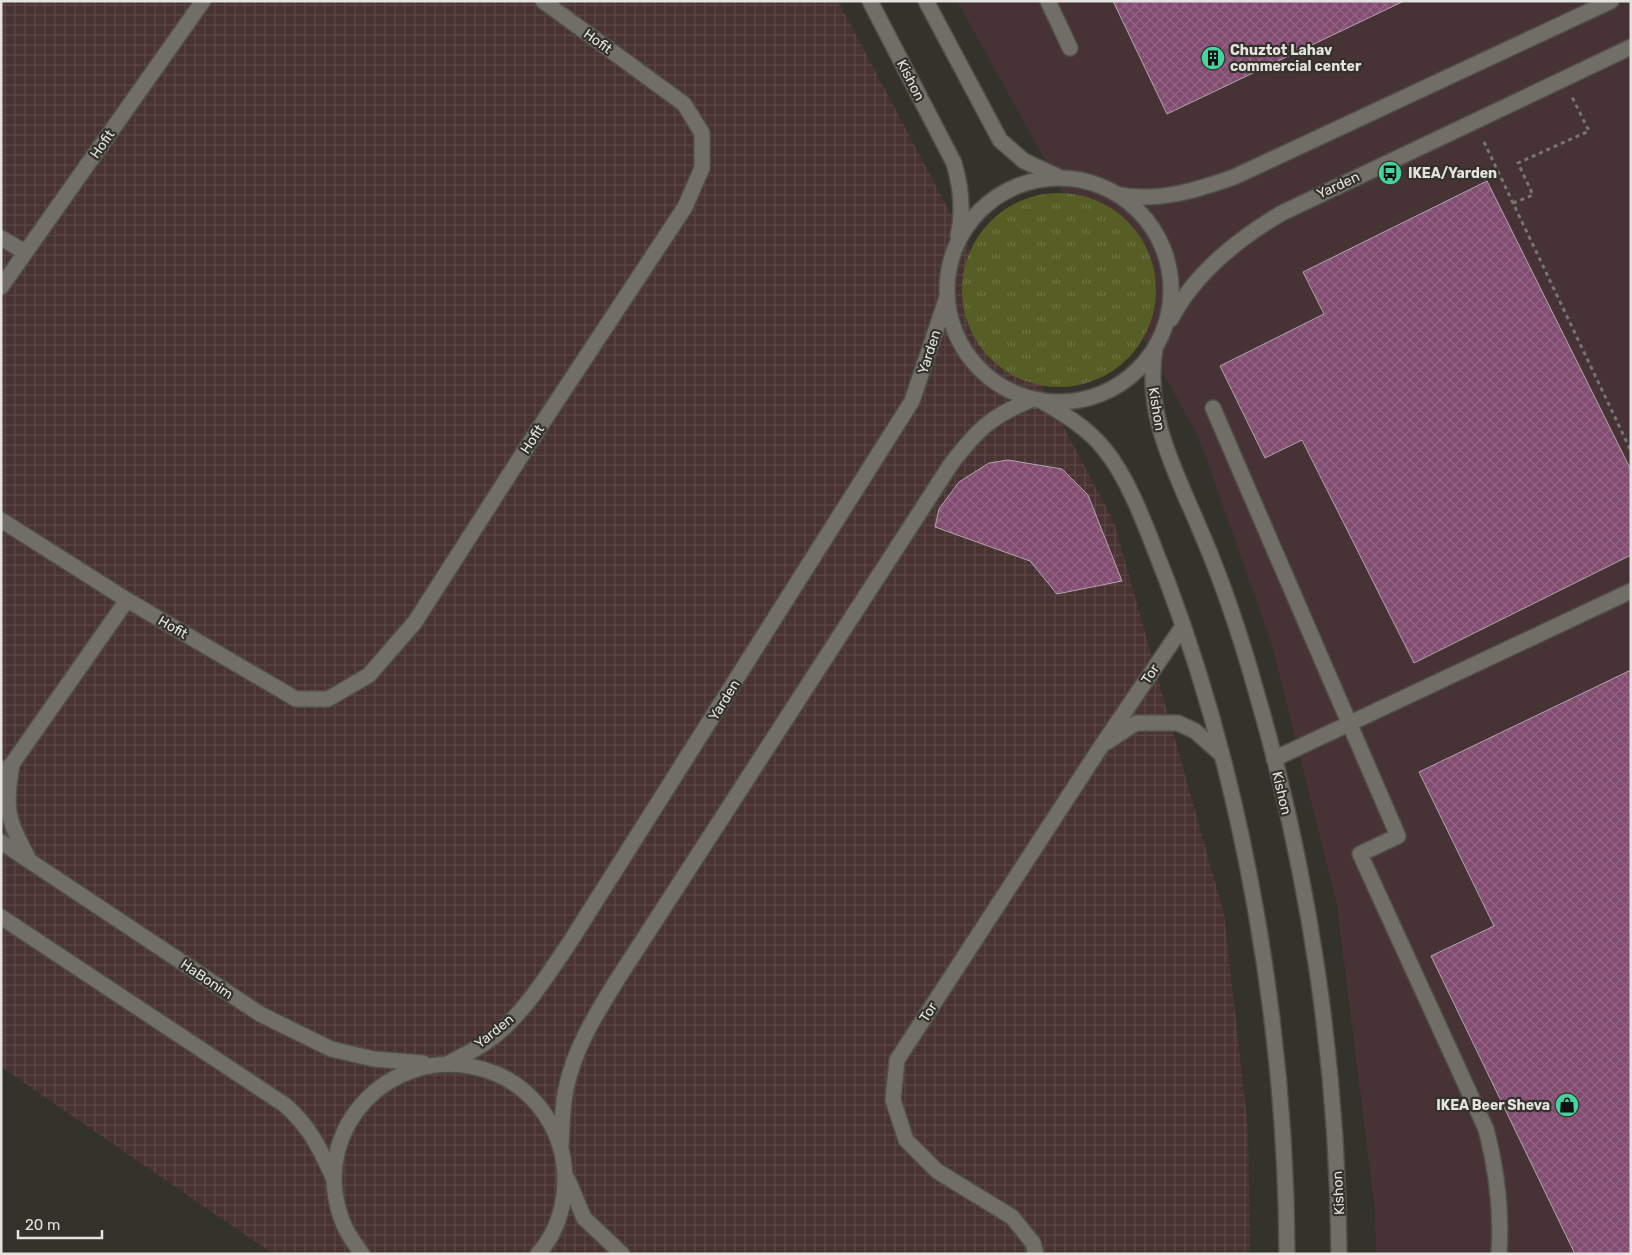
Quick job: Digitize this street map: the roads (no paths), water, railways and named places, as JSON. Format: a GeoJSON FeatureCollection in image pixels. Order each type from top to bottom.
{"type":"FeatureCollection","features":[{"type":"Feature","properties":{"kind":"street","name":"Hofit"},"geometry":{"type":"LineString","coordinates":[[1,287],[203,1]]}},
{"type":"Feature","properties":{"kind":"street","name":"Hofit"},"geometry":{"type":"LineString","coordinates":[[1,520],[127,600],[296,699],[328,699],[369,675],[415,622],[545,419],[685,207],[702,168],[702,133],[684,104],[544,1]]}},
{"type":"Feature","properties":{"kind":"street","name":"Kishon"},"geometry":{"type":"LineString","coordinates":[[870,1],[954,163],[961,185],[961,224],[956,247]]}},
{"type":"Feature","properties":{"kind":"street"},"geometry":{"type":"LineString","coordinates":[[926,1],[1000,140],[1024,161],[1060,178]]}},
{"type":"Feature","properties":{"kind":"street"},"geometry":{"type":"LineString","coordinates":[[1048,1],[1070,48]]}},
{"type":"Feature","properties":{"kind":"street"},"geometry":{"type":"LineString","coordinates":[[1288,1254],[1280,1101],[1268,992],[1251,888],[1221,754],[1183,626],[1150,538],[1114,462],[1087,430],[1036,400],[1000,385],[974,362],[955,332],[947,297],[950,263],[956,247],[973,218],[997,196],[1028,182],[1060,178],[1090,182],[1118,194],[1136,198],[1168,196],[1234,177],[1611,1]]}},
{"type":"Feature","properties":{"kind":"street","name":"Yarden"},"geometry":{"type":"LineString","coordinates":[[1163,334],[1175,310],[1198,280],[1226,254],[1268,221],[1294,206],[1631,47]]}},
{"type":"Feature","properties":{"kind":"street"},"geometry":{"type":"LineString","coordinates":[[622,1254],[584,1218],[573,1197],[565,1172],[561,1147],[566,1090],[574,1061],[584,1036],[612,988],[951,464],[969,440],[983,426],[1002,412],[1036,400],[1073,402],[1105,393],[1134,374],[1155,349],[1169,317],[1171,282],[1163,247],[1145,217],[1118,194]]}},
{"type":"Feature","properties":{"kind":"street"},"geometry":{"type":"LineString","coordinates":[[1,238],[25,252]]}},
{"type":"Feature","properties":{"kind":"street","name":"Yarden"},"geometry":{"type":"LineString","coordinates":[[441,1064],[485,1042],[502,1029],[536,990],[570,942],[912,401],[947,297]]}},
{"type":"Feature","properties":{"kind":"street","name":"Kishon"},"geometry":{"type":"LineString","coordinates":[[1155,349],[1152,379],[1154,402],[1162,442],[1202,533],[1230,607],[1256,691],[1274,759],[1302,883],[1319,987],[1332,1096],[1339,1208],[1339,1254]]}},
{"type":"Feature","properties":{"kind":"street"},"geometry":{"type":"LineString","coordinates":[[1213,408],[1348,725],[1398,836],[1360,854],[1486,1129],[1495,1162],[1500,1196],[1499,1254]]}},
{"type":"Feature","properties":{"kind":"street"},"geometry":{"type":"LineString","coordinates":[[1274,759],[1631,591]]}},
{"type":"Feature","properties":{"kind":"street"},"geometry":{"type":"LineString","coordinates":[[29,860],[12,827],[8,812],[7,768],[127,600]]}},
{"type":"Feature","properties":{"kind":"street","name":"Tor"},"geometry":{"type":"LineString","coordinates":[[1036,1254],[1033,1243],[1012,1217],[937,1171],[906,1140],[893,1100],[897,1060],[1100,748],[1183,626]]}},
{"type":"Feature","properties":{"kind":"street","name":"Tor"},"geometry":{"type":"LineString","coordinates":[[1100,748],[1136,722],[1178,723],[1195,731],[1221,754]]}},
{"type":"Feature","properties":{"kind":"street","name":"HaBonim"},"geometry":{"type":"LineString","coordinates":[[1,842],[268,1019],[331,1050],[374,1059],[457,1064],[492,1071],[516,1084],[533,1099],[550,1122],[561,1147]]}},
{"type":"Feature","properties":{"kind":"street"},"geometry":{"type":"LineString","coordinates":[[1,917],[285,1105],[302,1120],[313,1134],[335,1180]]}},
{"type":"Feature","properties":{"kind":"street"},"geometry":{"type":"LineString","coordinates":[[362,1254],[348,1234],[339,1211],[335,1180],[338,1149],[346,1127],[356,1110],[376,1089],[395,1077],[417,1068],[441,1064]]}},
{"type":"Feature","properties":{"kind":"street"},"geometry":{"type":"LineString","coordinates":[[538,1254],[556,1226],[565,1193],[565,1172]]}},
{"type":"Feature","properties":{"kind":"place","name":"Chuztot Lahav commercial center"},"geometry":{"type":"Point","coordinates":[1213,58]}},
{"type":"Feature","properties":{"kind":"place","name":"IKEA/Yarden"},"geometry":{"type":"Point","coordinates":[1390,173]}},
{"type":"Feature","properties":{"kind":"place","name":"IKEA Beer Sheva"},"geometry":{"type":"Point","coordinates":[1567,1105]}}]}
